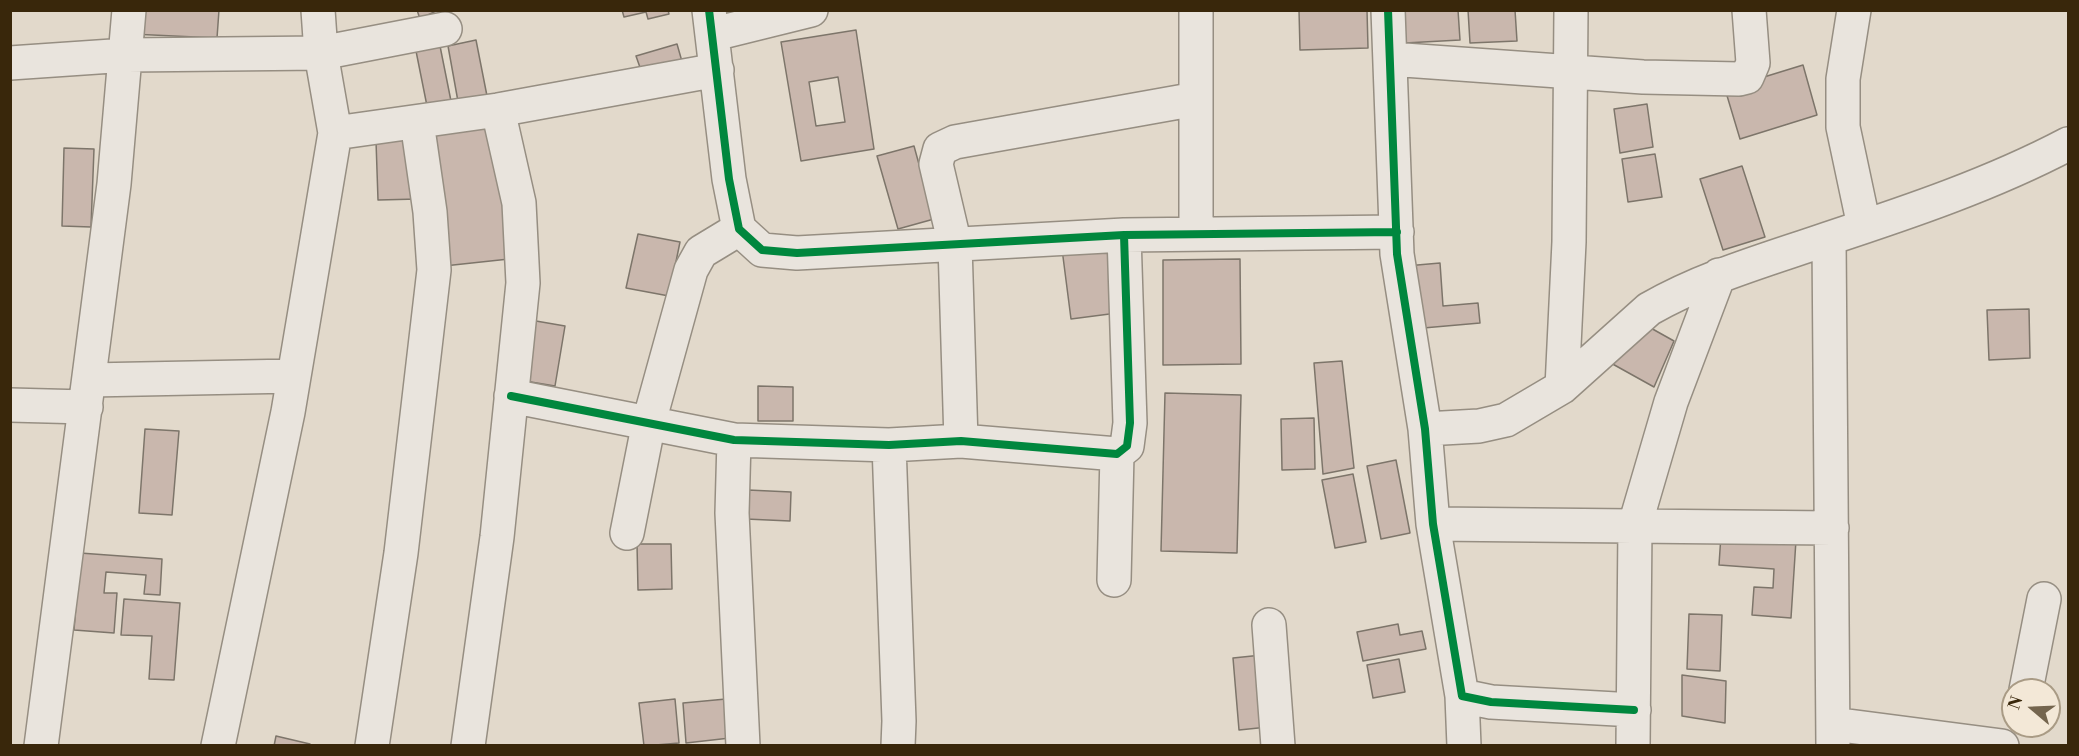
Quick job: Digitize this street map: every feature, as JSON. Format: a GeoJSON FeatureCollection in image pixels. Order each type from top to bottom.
{"type":"FeatureCollection","features":[{"type":"Feature","properties":{"kind":"street"},"geometry":{"type":"LineString","coordinates":[[41,746],[114,184],[127,55],[129,10]]}},
{"type":"Feature","properties":{"kind":"street"},"geometry":{"type":"LineString","coordinates":[[218,746],[259,558],[294,376],[335,133],[321,53],[318,10]]}},
{"type":"Feature","properties":{"kind":"street"},"geometry":{"type":"LineString","coordinates":[[811,10],[711,22],[729,179],[739,229],[762,250],[797,253],[1124,235],[1396,232]]}},
{"type":"Feature","properties":{"kind":"street"},"geometry":{"type":"LineString","coordinates":[[1196,10],[1196,234]]}},
{"type":"Feature","properties":{"kind":"street"},"geometry":{"type":"LineString","coordinates":[[1388,10],[1397,254],[1425,429],[1433,524],[1462,696],[1464,746]]}},
{"type":"Feature","properties":{"kind":"street"},"geometry":{"type":"LineString","coordinates":[[1562,387],[1569,242],[1571,10]]}},
{"type":"Feature","properties":{"kind":"street"},"geometry":{"type":"LineString","coordinates":[[1390,59],[1654,77],[1747,77],[1753,63],[1749,10]]}},
{"type":"Feature","properties":{"kind":"street"},"geometry":{"type":"LineString","coordinates":[[1854,10],[1843,79],[1843,127],[1864,226]]}},
{"type":"Feature","properties":{"kind":"street"},"geometry":{"type":"LineString","coordinates":[[10,63],[127,55],[321,53],[445,29]]}},
{"type":"Feature","properties":{"kind":"street"},"geometry":{"type":"LineString","coordinates":[[335,133],[498,110],[717,70]]}},
{"type":"Feature","properties":{"kind":"street"},"geometry":{"type":"LineString","coordinates":[[962,441],[955,245],[936,164],[940,149],[955,142],[1196,99]]}},
{"type":"Feature","properties":{"kind":"street"},"geometry":{"type":"LineString","coordinates":[[468,746],[496,537],[523,283],[519,203],[498,110]]}},
{"type":"Feature","properties":{"kind":"street"},"geometry":{"type":"LineString","coordinates":[[372,746],[401,553],[434,270],[430,212],[417,122]]}},
{"type":"Feature","properties":{"kind":"street"},"geometry":{"type":"LineString","coordinates":[[1425,429],[1479,426],[1506,420],[1562,387],[1649,309],[1719,275],[2013,173],[2068,144]]}},
{"type":"Feature","properties":{"kind":"street"},"geometry":{"type":"LineString","coordinates":[[627,533],[649,422],[692,270],[701,252],[739,229]]}},
{"type":"Feature","properties":{"kind":"street"},"geometry":{"type":"LineString","coordinates":[[510,396],[734,440],[889,445],[962,441],[1117,454],[1127,447],[1130,423],[1124,235]]}},
{"type":"Feature","properties":{"kind":"street"},"geometry":{"type":"LineString","coordinates":[[1828,239],[1833,735],[2002,746]]}},
{"type":"Feature","properties":{"kind":"street"},"geometry":{"type":"LineString","coordinates":[[1633,746],[1635,525],[1671,402],[1719,275]]}},
{"type":"Feature","properties":{"kind":"street"},"geometry":{"type":"LineString","coordinates":[[10,405],[88,393],[294,376]]}},
{"type":"Feature","properties":{"kind":"street"},"geometry":{"type":"LineString","coordinates":[[734,440],[732,513],[743,746]]}},
{"type":"Feature","properties":{"kind":"street"},"geometry":{"type":"LineString","coordinates":[[889,445],[898,746]]}},
{"type":"Feature","properties":{"kind":"street"},"geometry":{"type":"LineString","coordinates":[[1114,580],[1117,454]]}},
{"type":"Feature","properties":{"kind":"street"},"geometry":{"type":"LineString","coordinates":[[1433,524],[1832,528]]}},
{"type":"Feature","properties":{"kind":"street"},"geometry":{"type":"LineString","coordinates":[[2028,678],[2044,598]]}},
{"type":"Feature","properties":{"kind":"street"},"geometry":{"type":"LineString","coordinates":[[1269,625],[1278,746]]}},
{"type":"Feature","properties":{"kind":"street"},"geometry":{"type":"LineString","coordinates":[[1462,696],[1491,702],[1634,710]]}},
{"type":"Feature","properties":{"kind":"building"},"geometry":{"type":"Polygon","coordinates":[[[132,10],[219,10],[217,38],[131,34],[132,10]]]}},
{"type":"Feature","properties":{"kind":"building"},"geometry":{"type":"Polygon","coordinates":[[[417,10],[438,10],[420,19],[417,10]]]}},
{"type":"Feature","properties":{"kind":"building"},"geometry":{"type":"Polygon","coordinates":[[[622,10],[668,10],[669,14],[648,19],[646,12],[624,17],[622,10]]]}},
{"type":"Feature","properties":{"kind":"building"},"geometry":{"type":"Polygon","coordinates":[[[1299,10],[1367,10],[1368,48],[1300,50],[1299,10]]]}},
{"type":"Feature","properties":{"kind":"building"},"geometry":{"type":"Polygon","coordinates":[[[1403,10],[1458,10],[1460,40],[1405,43],[1403,10]]]}},
{"type":"Feature","properties":{"kind":"building"},"geometry":{"type":"Polygon","coordinates":[[[1468,10],[1515,10],[1517,41],[1470,43],[1468,10]]]}},
{"type":"Feature","properties":{"kind":"building"},"geometry":{"type":"Polygon","coordinates":[[[856,30],[874,149],[801,161],[781,42],[856,30]],[[838,77],[809,82],[816,126],[845,122],[838,77]]]}},
{"type":"Feature","properties":{"kind":"building"},"geometry":{"type":"Polygon","coordinates":[[[476,40],[488,101],[459,107],[448,46],[476,40]]]}},
{"type":"Feature","properties":{"kind":"building"},"geometry":{"type":"Polygon","coordinates":[[[677,44],[683,65],[643,76],[636,56],[677,44]]]}},
{"type":"Feature","properties":{"kind":"building"},"geometry":{"type":"Polygon","coordinates":[[[440,46],[452,106],[428,111],[416,51],[440,46]]]}},
{"type":"Feature","properties":{"kind":"building"},"geometry":{"type":"Polygon","coordinates":[[[1803,65],[1817,115],[1740,139],[1725,89],[1803,65]]]}},
{"type":"Feature","properties":{"kind":"building"},"geometry":{"type":"Polygon","coordinates":[[[1647,104],[1653,147],[1620,153],[1614,109],[1647,104]]]}},
{"type":"Feature","properties":{"kind":"building"},"geometry":{"type":"Polygon","coordinates":[[[494,118],[509,259],[444,266],[429,125],[494,118]]]}},
{"type":"Feature","properties":{"kind":"building"},"geometry":{"type":"Polygon","coordinates":[[[416,140],[418,199],[378,200],[376,141],[416,140]]]}},
{"type":"Feature","properties":{"kind":"building"},"geometry":{"type":"Polygon","coordinates":[[[914,146],[934,219],[898,229],[877,156],[914,146]]]}},
{"type":"Feature","properties":{"kind":"building"},"geometry":{"type":"Polygon","coordinates":[[[64,148],[94,149],[91,227],[62,226],[64,148]]]}},
{"type":"Feature","properties":{"kind":"building"},"geometry":{"type":"Polygon","coordinates":[[[1655,154],[1662,197],[1628,202],[1622,159],[1655,154]]]}},
{"type":"Feature","properties":{"kind":"building"},"geometry":{"type":"Polygon","coordinates":[[[1742,166],[1765,237],[1723,250],[1700,179],[1742,166]]]}},
{"type":"Feature","properties":{"kind":"building"},"geometry":{"type":"Polygon","coordinates":[[[638,234],[680,242],[669,296],[626,288],[638,234]]]}},
{"type":"Feature","properties":{"kind":"building"},"geometry":{"type":"Polygon","coordinates":[[[1116,243],[1125,312],[1071,319],[1062,249],[1116,243]]]}},
{"type":"Feature","properties":{"kind":"building"},"geometry":{"type":"Polygon","coordinates":[[[1240,259],[1241,364],[1163,365],[1163,260],[1240,259]]]}},
{"type":"Feature","properties":{"kind":"building"},"geometry":{"type":"Polygon","coordinates":[[[1440,263],[1443,306],[1478,303],[1480,323],[1412,329],[1406,266],[1440,263]]]}},
{"type":"Feature","properties":{"kind":"building"},"geometry":{"type":"Polygon","coordinates":[[[2029,309],[2030,358],[1989,360],[1987,310],[2029,309]]]}},
{"type":"Feature","properties":{"kind":"building"},"geometry":{"type":"Polygon","coordinates":[[[536,321],[565,326],[555,386],[525,381],[536,321]]]}},
{"type":"Feature","properties":{"kind":"building"},"geometry":{"type":"Polygon","coordinates":[[[1640,322],[1674,341],[1654,387],[1600,357],[1640,322]]]}},
{"type":"Feature","properties":{"kind":"building"},"geometry":{"type":"Polygon","coordinates":[[[1342,361],[1354,468],[1323,474],[1314,363],[1342,361]]]}},
{"type":"Feature","properties":{"kind":"building"},"geometry":{"type":"Polygon","coordinates":[[[758,386],[793,387],[793,421],[758,421],[758,386]]]}},
{"type":"Feature","properties":{"kind":"building"},"geometry":{"type":"Polygon","coordinates":[[[1165,393],[1241,395],[1237,553],[1161,551],[1165,393]]]}},
{"type":"Feature","properties":{"kind":"building"},"geometry":{"type":"Polygon","coordinates":[[[1314,418],[1315,469],[1282,470],[1281,419],[1314,418]]]}},
{"type":"Feature","properties":{"kind":"building"},"geometry":{"type":"Polygon","coordinates":[[[145,429],[179,431],[172,515],[139,513],[145,429]]]}},
{"type":"Feature","properties":{"kind":"building"},"geometry":{"type":"Polygon","coordinates":[[[1396,460],[1410,533],[1381,539],[1367,466],[1396,460]]]}},
{"type":"Feature","properties":{"kind":"building"},"geometry":{"type":"Polygon","coordinates":[[[1353,474],[1366,542],[1335,548],[1322,480],[1353,474]]]}},
{"type":"Feature","properties":{"kind":"building"},"geometry":{"type":"Polygon","coordinates":[[[748,490],[791,492],[790,521],[746,519],[748,490]]]}},
{"type":"Feature","properties":{"kind":"building"},"geometry":{"type":"Polygon","coordinates":[[[1721,535],[1796,540],[1791,618],[1752,615],[1754,587],[1773,588],[1774,569],[1719,565],[1721,535]]]}},
{"type":"Feature","properties":{"kind":"building"},"geometry":{"type":"Polygon","coordinates":[[[637,544],[671,544],[672,589],[638,590],[637,544]]]}},
{"type":"Feature","properties":{"kind":"building"},"geometry":{"type":"Polygon","coordinates":[[[80,553],[162,559],[160,595],[144,594],[146,575],[106,572],[104,593],[117,593],[114,633],[74,630],[80,553]]]}},
{"type":"Feature","properties":{"kind":"building"},"geometry":{"type":"Polygon","coordinates":[[[124,599],[180,603],[174,680],[149,679],[152,636],[121,635],[124,599]]]}},
{"type":"Feature","properties":{"kind":"building"},"geometry":{"type":"Polygon","coordinates":[[[1689,614],[1722,615],[1720,671],[1687,669],[1689,614]]]}},
{"type":"Feature","properties":{"kind":"building"},"geometry":{"type":"Polygon","coordinates":[[[1398,624],[1400,635],[1422,631],[1426,649],[1363,661],[1357,632],[1398,624]]]}},
{"type":"Feature","properties":{"kind":"building"},"geometry":{"type":"Polygon","coordinates":[[[1262,655],[1268,727],[1239,730],[1233,658],[1262,655]]]}},
{"type":"Feature","properties":{"kind":"building"},"geometry":{"type":"Polygon","coordinates":[[[1399,659],[1405,692],[1373,698],[1367,665],[1399,659]]]}},
{"type":"Feature","properties":{"kind":"building"},"geometry":{"type":"Polygon","coordinates":[[[1682,675],[1726,681],[1725,723],[1682,716],[1682,675]]]}},
{"type":"Feature","properties":{"kind":"building"},"geometry":{"type":"Polygon","coordinates":[[[675,699],[679,743],[644,746],[639,703],[675,699]]]}},
{"type":"Feature","properties":{"kind":"building"},"geometry":{"type":"Polygon","coordinates":[[[726,699],[730,738],[686,743],[683,703],[726,699]]]}},
{"type":"Feature","properties":{"kind":"building"},"geometry":{"type":"Polygon","coordinates":[[[276,736],[310,744],[310,746],[274,746],[276,736]]]}},
{"type":"Feature","properties":{"kind":"cycle path"},"geometry":{"type":"LineString","coordinates":[[709,10],[729,179],[739,229],[762,250],[797,253],[1124,235],[1397,232]]}},
{"type":"Feature","properties":{"kind":"cycle path"},"geometry":{"type":"LineString","coordinates":[[1388,10],[1397,254],[1425,429],[1433,524],[1462,696],[1491,702],[1634,710]]}},
{"type":"Feature","properties":{"kind":"cycle path"},"geometry":{"type":"LineString","coordinates":[[511,396],[734,440],[889,445],[961,441],[1117,454],[1127,446],[1130,423],[1124,235]]}}]}
